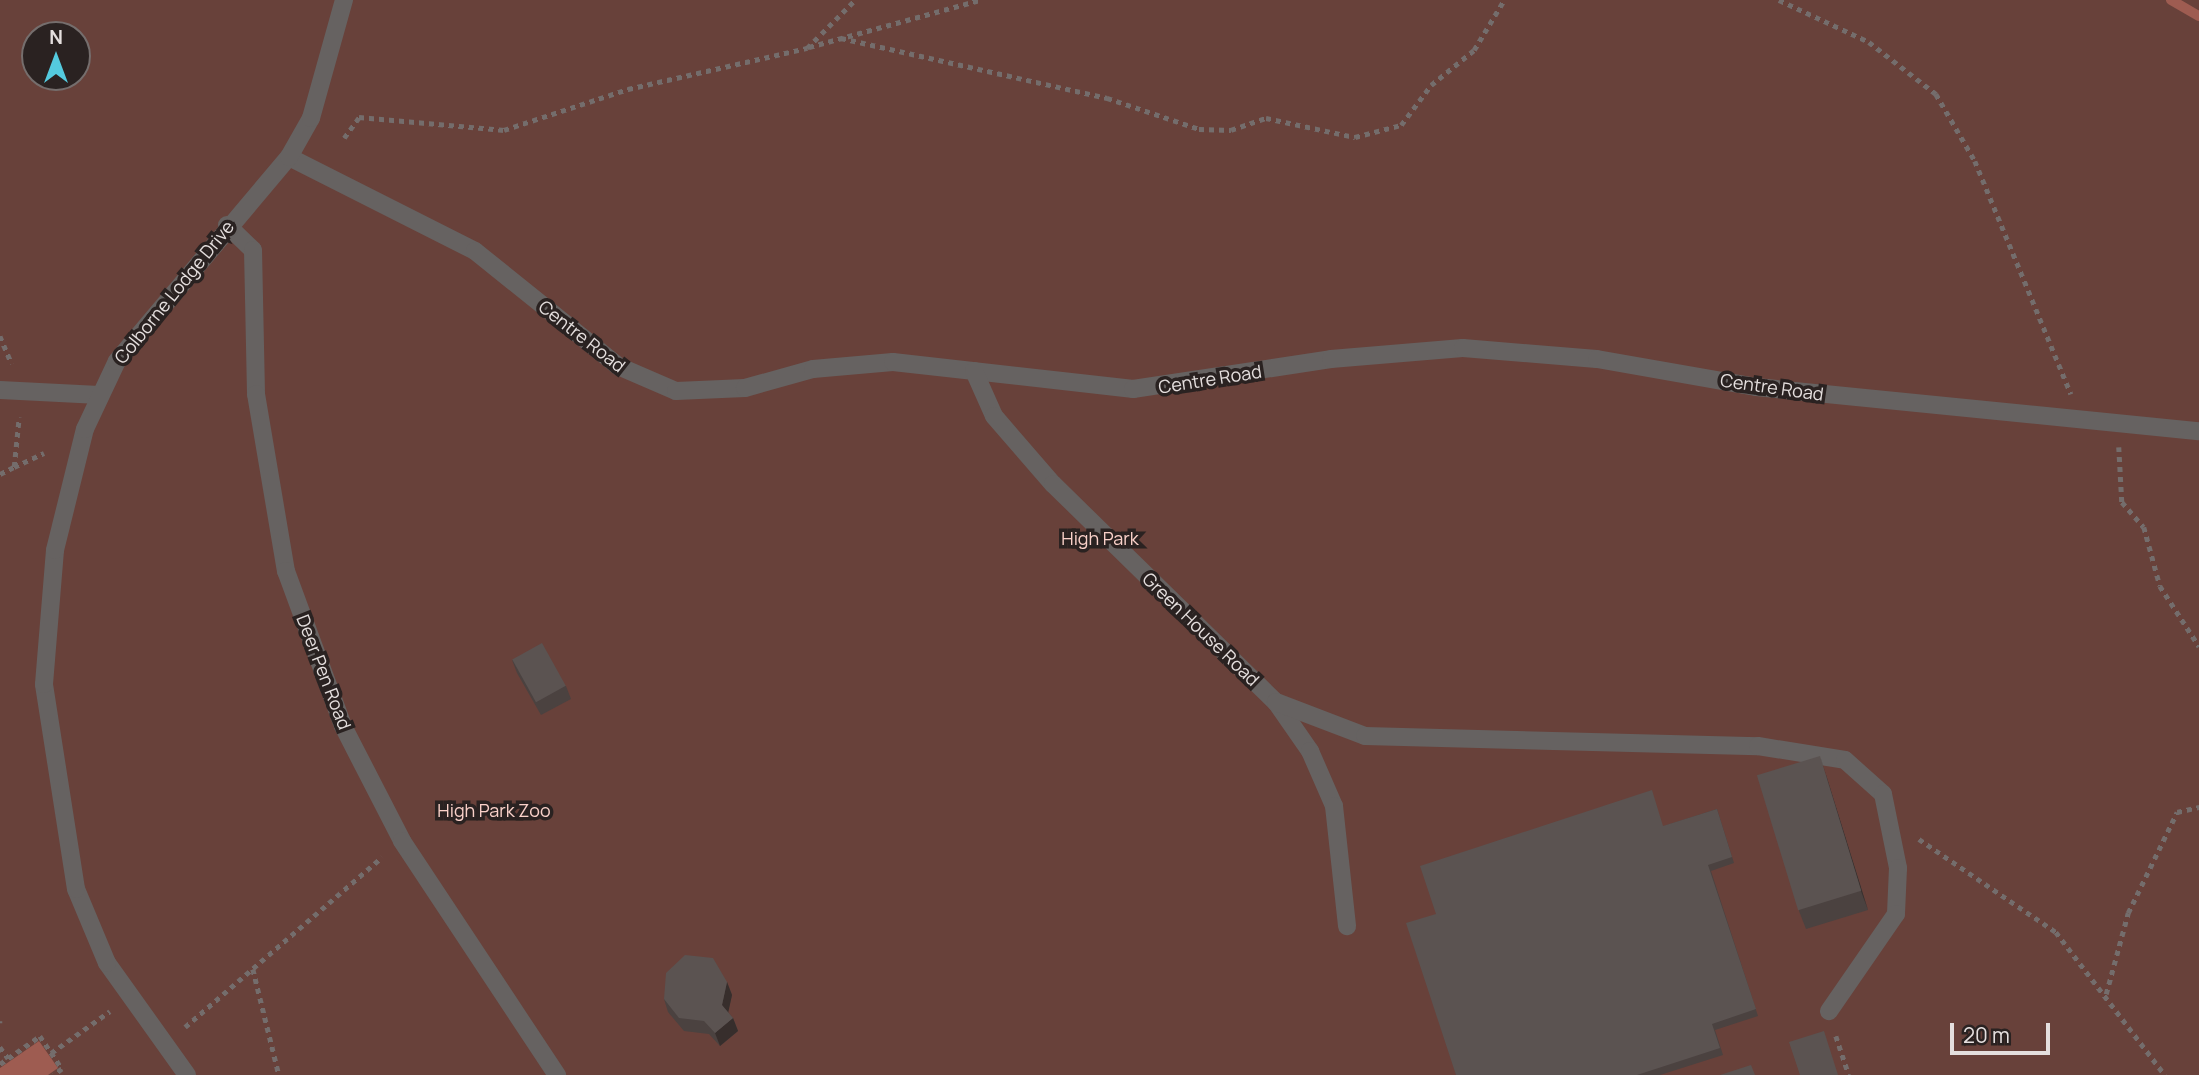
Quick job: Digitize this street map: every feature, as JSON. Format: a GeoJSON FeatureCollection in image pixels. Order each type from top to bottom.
{"type":"FeatureCollection","features":[{"type":"Feature","properties":{"kind":"street","name":"Colborne Lodge Drive"},"geometry":{"type":"LineString","coordinates":[[187,1075],[107,963],[89,925],[76,888],[48,726],[44,646],[55,550],[72,473],[99,395],[137,333],[227,225],[289,157],[311,118],[344,0]]}},
{"type":"Feature","properties":{"kind":"street","name":"Centre Road"},"geometry":{"type":"LineString","coordinates":[[289,157],[475,251],[618,366],[654,385],[703,393],[858,362],[974,371],[1133,390],[1410,350],[1519,350],[1756,387],[2199,430]]}},
{"type":"Feature","properties":{"kind":"street","name":"Deer Pen Road"},"geometry":{"type":"LineString","coordinates":[[227,225],[253,250],[257,394],[286,571],[343,726],[402,841],[557,1075]]}},
{"type":"Feature","properties":{"kind":"street","name":"Green House Road"},"geometry":{"type":"LineString","coordinates":[[974,371],[994,416],[1053,484],[1276,702],[1310,751],[1334,806],[1347,926]]}},
{"type":"Feature","properties":{"kind":"street"},"geometry":{"type":"LineString","coordinates":[[0,390],[99,395]]}},
{"type":"Feature","properties":{"kind":"street"},"geometry":{"type":"LineString","coordinates":[[1276,702],[1365,736],[1758,746],[1845,760],[1883,794],[1898,868],[1896,914],[1829,1011]]}},
{"type":"Feature","properties":{"kind":"path"},"geometry":{"type":"LineString","coordinates":[[807,48],[855,0]]}},
{"type":"Feature","properties":{"kind":"path"},"geometry":{"type":"LineString","coordinates":[[344,138],[359,117],[504,131],[628,89],[807,48],[980,0]]}},
{"type":"Feature","properties":{"kind":"path"},"geometry":{"type":"LineString","coordinates":[[841,38],[1107,97],[1199,129],[1231,130],[1266,118],[1355,137],[1401,125],[1431,85],[1474,50],[1504,0]]}},
{"type":"Feature","properties":{"kind":"path"},"geometry":{"type":"LineString","coordinates":[[1779,0],[1869,42],[1936,94],[1975,161],[2077,417]]}},
{"type":"Feature","properties":{"kind":"path"},"geometry":{"type":"LineString","coordinates":[[0,336],[12,364]]}},
{"type":"Feature","properties":{"kind":"path"},"geometry":{"type":"LineString","coordinates":[[14,467],[20,410]]}},
{"type":"Feature","properties":{"kind":"path"},"geometry":{"type":"LineString","coordinates":[[2118,421],[2122,502],[2144,527],[2160,586],[2199,646]]}},
{"type":"Feature","properties":{"kind":"path"},"geometry":{"type":"LineString","coordinates":[[0,474],[44,453]]}},
{"type":"Feature","properties":{"kind":"path"},"geometry":{"type":"LineString","coordinates":[[2106,996],[2128,913],[2178,812],[2199,807]]}},
{"type":"Feature","properties":{"kind":"path"},"geometry":{"type":"LineString","coordinates":[[1889,823],[2056,932],[2165,1075]]}},
{"type":"Feature","properties":{"kind":"path"},"geometry":{"type":"LineString","coordinates":[[185,1028],[402,841]]}},
{"type":"Feature","properties":{"kind":"path"},"geometry":{"type":"LineString","coordinates":[[253,970],[279,1075]]}},
{"type":"Feature","properties":{"kind":"path"},"geometry":{"type":"LineString","coordinates":[[51,1053],[115,1007]]}},
{"type":"Feature","properties":{"kind":"path"},"geometry":{"type":"LineString","coordinates":[[1829,1011],[1849,1075]]}},
{"type":"Feature","properties":{"kind":"path"},"geometry":{"type":"LineString","coordinates":[[0,1063],[40,1037],[62,1069],[54,1075]]}},
{"type":"Feature","properties":{"kind":"path"},"geometry":{"type":"LineString","coordinates":[[0,1047],[8,1058]]}},
{"type":"Feature","properties":{"kind":"green space","name":"High Park"},"geometry":{"type":"Polygon","coordinates":[[[0,0],[2199,0],[2199,1075],[0,1075],[0,0]]]}},
{"type":"Feature","properties":{"kind":"shaded area"},"geometry":{"type":"Polygon","coordinates":[[[39,1041],[58,1068],[48,1075],[0,1075],[0,1068],[39,1041]]]}},
{"type":"Feature","properties":{"kind":"building"},"geometry":{"type":"Polygon","coordinates":[[[542,643],[566,686],[536,702],[512,659],[542,643]]]}},
{"type":"Feature","properties":{"kind":"building"},"geometry":{"type":"Polygon","coordinates":[[[1820,756],[1861,891],[1798,910],[1757,775],[1820,756]]]}},
{"type":"Feature","properties":{"kind":"building"},"geometry":{"type":"Polygon","coordinates":[[[1652,790],[1663,826],[1717,809],[1732,857],[1708,865],[1756,1009],[1712,1024],[1720,1048],[1637,1075],[1456,1075],[1406,923],[1436,914],[1420,866],[1652,790]]]}},
{"type":"Feature","properties":{"kind":"building"},"geometry":{"type":"Polygon","coordinates":[[[685,955],[713,958],[727,982],[722,1005],[733,1018],[715,1033],[704,1021],[679,1018],[664,999],[666,973],[685,955]]]}},
{"type":"Feature","properties":{"kind":"building"},"geometry":{"type":"Polygon","coordinates":[[[1824,1031],[1838,1075],[1800,1075],[1789,1042],[1824,1031]]]}},
{"type":"Feature","properties":{"kind":"building"},"geometry":{"type":"Polygon","coordinates":[[[1751,1065],[1755,1075],[1720,1075],[1751,1065]]]}},
{"type":"Feature","properties":{"kind":"waterway"},"geometry":{"type":"LineString","coordinates":[[2171,0],[2199,16]]}},
{"type":"Feature","properties":{"kind":"park label","name":"High Park Zoo"},"geometry":{"type":"Point","coordinates":[494,810]}}]}
